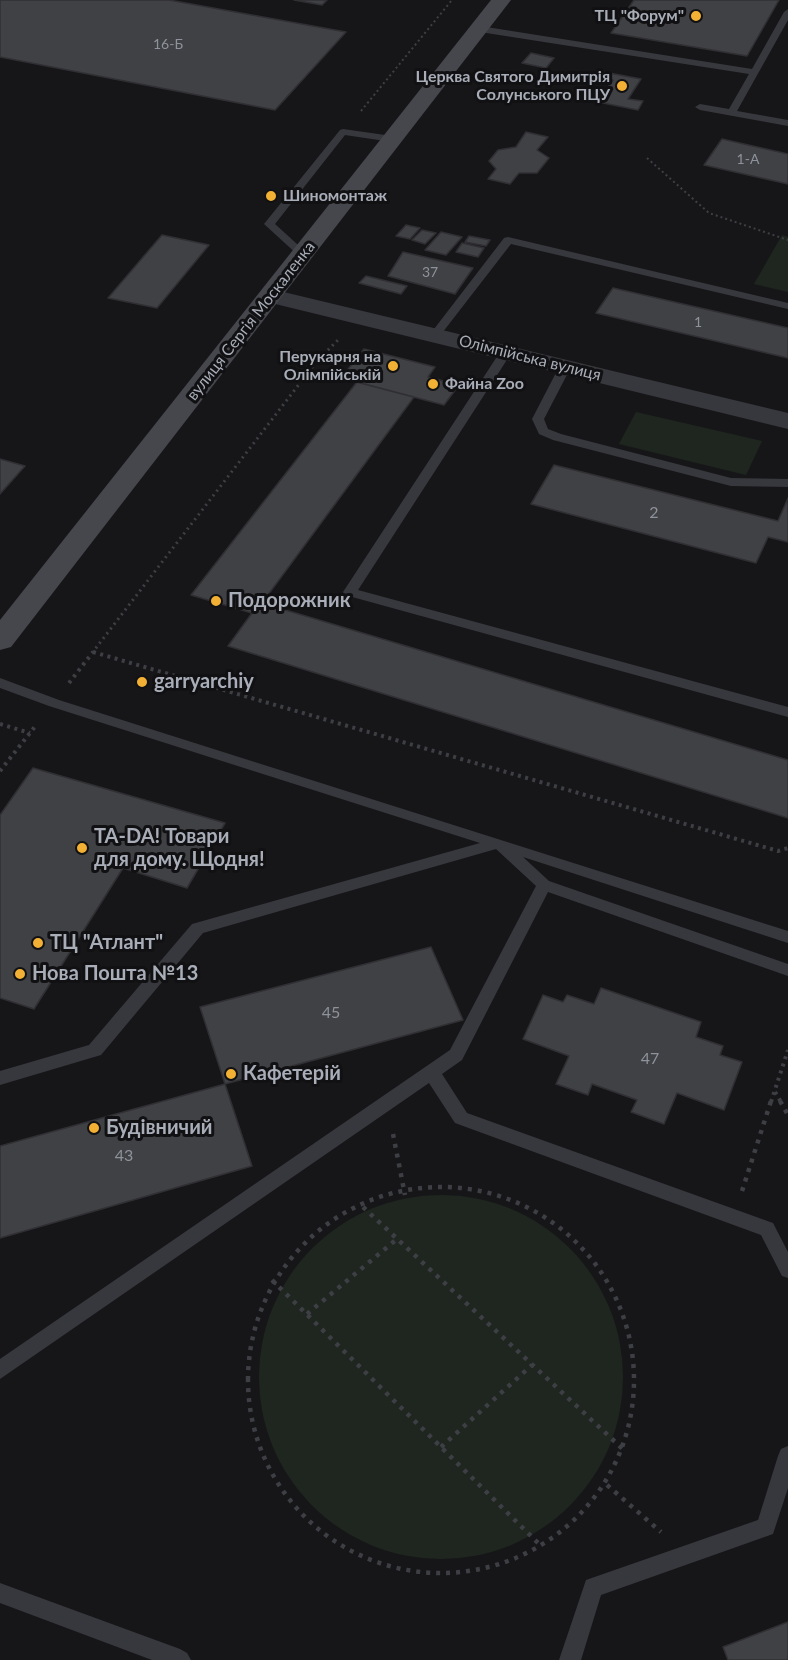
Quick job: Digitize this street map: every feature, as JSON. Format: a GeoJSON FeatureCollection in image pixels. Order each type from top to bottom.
{"type":"FeatureCollection","features":[{"type":"Feature","properties":{"kind":"main road","name":"вулиця Сергія Москаленка"},"geometry":{"type":"LineString","coordinates":[[0,640],[501,0]]}},
{"type":"Feature","properties":{"kind":"street","name":"Олімпійська вулиця"},"geometry":{"type":"LineString","coordinates":[[271,296],[788,421]]}},
{"type":"Feature","properties":{"kind":"lane"},"geometry":{"type":"LineString","coordinates":[[732,112],[788,12]]}},
{"type":"Feature","properties":{"kind":"lane"},"geometry":{"type":"LineString","coordinates":[[480,29],[754,72]]}},
{"type":"Feature","properties":{"kind":"lane"},"geometry":{"type":"LineString","coordinates":[[700,107],[788,123]]}},
{"type":"Feature","properties":{"kind":"lane"},"geometry":{"type":"LineString","coordinates":[[303,254],[269,224],[343,132],[392,139]]}},
{"type":"Feature","properties":{"kind":"lane"},"geometry":{"type":"LineString","coordinates":[[435,335],[508,240],[788,306]]}},
{"type":"Feature","properties":{"kind":"lane"},"geometry":{"type":"LineString","coordinates":[[506,352],[351,592],[788,712]]}},
{"type":"Feature","properties":{"kind":"lane"},"geometry":{"type":"LineString","coordinates":[[566,367],[538,419],[543,431],[556,437],[731,482],[788,483]]}},
{"type":"Feature","properties":{"kind":"lane"},"geometry":{"type":"LineString","coordinates":[[0,683],[54,703],[788,937]]}},
{"type":"Feature","properties":{"kind":"lane"},"geometry":{"type":"LineString","coordinates":[[499,843],[544,885],[788,970]]}},
{"type":"Feature","properties":{"kind":"lane"},"geometry":{"type":"LineString","coordinates":[[0,1077],[95,1050],[198,928],[499,843]]}},
{"type":"Feature","properties":{"kind":"lane"},"geometry":{"type":"LineString","coordinates":[[0,1370],[456,1055],[544,885]]}},
{"type":"Feature","properties":{"kind":"lane"},"geometry":{"type":"LineString","coordinates":[[431,1072],[462,1118],[767,1229],[788,1270]]}},
{"type":"Feature","properties":{"kind":"lane"},"geometry":{"type":"LineString","coordinates":[[570,1660],[593,1587],[766,1527],[788,1456]]}},
{"type":"Feature","properties":{"kind":"lane"},"geometry":{"type":"LineString","coordinates":[[0,1593],[180,1660]]}},
{"type":"Feature","properties":{"kind":"path"},"geometry":{"type":"LineString","coordinates":[[343,132],[452,0]]}},
{"type":"Feature","properties":{"kind":"path"},"geometry":{"type":"LineString","coordinates":[[647,158],[710,213],[788,240]]}},
{"type":"Feature","properties":{"kind":"path"},"geometry":{"type":"LineString","coordinates":[[0,771],[317,362],[360,317]]}},
{"type":"Feature","properties":{"kind":"path"},"geometry":{"type":"LineString","coordinates":[[93,652],[778,851],[788,848]]}},
{"type":"Feature","properties":{"kind":"path"},"geometry":{"type":"LineString","coordinates":[[0,724],[30,733]]}},
{"type":"Feature","properties":{"kind":"path"},"geometry":{"type":"LineString","coordinates":[[734,1218],[788,1050]]}},
{"type":"Feature","properties":{"kind":"path"},"geometry":{"type":"LineString","coordinates":[[774,1092],[788,1115]]}},
{"type":"Feature","properties":{"kind":"path"},"geometry":{"type":"LineString","coordinates":[[387,1102],[405,1195]]}},
{"type":"Feature","properties":{"kind":"path"},"geometry":{"type":"LineString","coordinates":[[428,1192],[463,1194],[519,1209],[561,1232],[595,1263],[621,1302],[630,1324],[636,1347],[639,1394],[636,1418],[626,1452],[607,1485],[587,1510],[562,1531],[539,1544],[501,1560],[464,1567],[433,1567],[399,1563],[366,1552],[336,1537],[308,1517],[285,1494],[267,1467],[254,1438],[245,1408],[242,1378],[244,1347],[252,1319],[272,1280],[300,1245],[323,1227],[376,1201],[405,1195],[428,1192]]}},
{"type":"Feature","properties":{"kind":"path"},"geometry":{"type":"LineString","coordinates":[[362,1207],[626,1452]]}},
{"type":"Feature","properties":{"kind":"path"},"geometry":{"type":"LineString","coordinates":[[307,1314],[397,1239]]}},
{"type":"Feature","properties":{"kind":"path"},"geometry":{"type":"LineString","coordinates":[[272,1280],[539,1544]]}},
{"type":"Feature","properties":{"kind":"path"},"geometry":{"type":"LineString","coordinates":[[441,1447],[532,1365]]}},
{"type":"Feature","properties":{"kind":"path"},"geometry":{"type":"LineString","coordinates":[[607,1485],[688,1555]]}},
{"type":"Feature","properties":{"kind":"shaded area"},"geometry":{"type":"Polygon","coordinates":[[[782,235],[788,237],[788,292],[754,284],[782,235]]]}},
{"type":"Feature","properties":{"kind":"shaded area"},"geometry":{"type":"Polygon","coordinates":[[[636,412],[762,441],[746,475],[619,444],[636,412]]]}},
{"type":"Feature","properties":{"kind":"shaded area"},"geometry":{"type":"Polygon","coordinates":[[[441,1195],[477,1198],[511,1209],[527,1216],[557,1236],[570,1248],[582,1261],[602,1291],[609,1307],[620,1341],[623,1377],[620,1413],[609,1447],[602,1463],[582,1493],[570,1506],[557,1518],[527,1538],[511,1545],[477,1556],[441,1559],[405,1556],[371,1545],[355,1538],[325,1518],[312,1506],[300,1493],[280,1463],[273,1447],[262,1413],[259,1377],[262,1341],[273,1307],[280,1291],[300,1261],[312,1248],[325,1236],[355,1216],[371,1209],[405,1198],[441,1195]]]}},
{"type":"Feature","properties":{"kind":"building"},"geometry":{"type":"Polygon","coordinates":[[[0,0],[169,0],[346,32],[275,110],[0,57],[0,0]]]}},
{"type":"Feature","properties":{"kind":"building"},"geometry":{"type":"Polygon","coordinates":[[[294,0],[327,0],[322,5],[294,0]]]}},
{"type":"Feature","properties":{"kind":"building","name":"ТЦ \"Форум\""},"geometry":{"type":"Polygon","coordinates":[[[634,0],[779,0],[747,56],[611,33],[634,0]]]}},
{"type":"Feature","properties":{"kind":"building"},"geometry":{"type":"Polygon","coordinates":[[[531,53],[554,58],[546,68],[522,63],[531,53]]]}},
{"type":"Feature","properties":{"kind":"building","name":"Церква Святого Димитрія Солунського ПЦУ"},"geometry":{"type":"Polygon","coordinates":[[[604,72],[641,79],[628,99],[643,101],[638,110],[583,99],[587,93],[603,95],[613,80],[600,78],[604,72]]]}},
{"type":"Feature","properties":{"kind":"building"},"geometry":{"type":"Polygon","coordinates":[[[526,132],[548,137],[537,150],[549,158],[537,173],[519,173],[510,184],[488,179],[496,169],[489,161],[498,150],[516,147],[526,132]]]}},
{"type":"Feature","properties":{"kind":"building"},"geometry":{"type":"Polygon","coordinates":[[[722,139],[788,154],[788,184],[704,165],[722,139]]]}},
{"type":"Feature","properties":{"kind":"building"},"geometry":{"type":"Polygon","coordinates":[[[406,225],[420,228],[410,239],[396,236],[406,225]]]}},
{"type":"Feature","properties":{"kind":"building"},"geometry":{"type":"Polygon","coordinates":[[[422,230],[436,233],[425,244],[412,240],[422,230]]]}},
{"type":"Feature","properties":{"kind":"building"},"geometry":{"type":"Polygon","coordinates":[[[441,232],[462,237],[446,255],[425,250],[441,232]]]}},
{"type":"Feature","properties":{"kind":"building"},"geometry":{"type":"Polygon","coordinates":[[[162,235],[209,245],[157,308],[108,298],[162,235]]]}},
{"type":"Feature","properties":{"kind":"building"},"geometry":{"type":"Polygon","coordinates":[[[469,236],[490,240],[486,246],[465,242],[469,236]]]}},
{"type":"Feature","properties":{"kind":"building"},"geometry":{"type":"Polygon","coordinates":[[[462,243],[484,248],[478,257],[456,252],[462,243]]]}},
{"type":"Feature","properties":{"kind":"building"},"geometry":{"type":"Polygon","coordinates":[[[403,252],[473,268],[455,294],[388,276],[403,252]]]}},
{"type":"Feature","properties":{"kind":"building"},"geometry":{"type":"Polygon","coordinates":[[[366,276],[407,286],[401,294],[359,283],[366,276]]]}},
{"type":"Feature","properties":{"kind":"building"},"geometry":{"type":"Polygon","coordinates":[[[613,288],[788,328],[788,358],[596,313],[613,288]]]}},
{"type":"Feature","properties":{"kind":"building"},"geometry":{"type":"Polygon","coordinates":[[[364,349],[435,367],[428,377],[459,385],[444,405],[341,378],[364,349]]]}},
{"type":"Feature","properties":{"kind":"building"},"geometry":{"type":"Polygon","coordinates":[[[357,382],[414,397],[262,603],[788,760],[788,818],[228,646],[252,613],[191,595],[357,382]]]}},
{"type":"Feature","properties":{"kind":"building"},"geometry":{"type":"Polygon","coordinates":[[[0,459],[25,466],[0,494],[0,459]]]}},
{"type":"Feature","properties":{"kind":"building"},"geometry":{"type":"Polygon","coordinates":[[[554,465],[778,521],[788,498],[788,542],[768,537],[756,563],[531,504],[554,465]]]}},
{"type":"Feature","properties":{"kind":"building","name":"ТЦ \"Атлант\""},"geometry":{"type":"Polygon","coordinates":[[[33,768],[225,823],[187,888],[123,868],[34,1009],[0,998],[0,815],[33,768]]]}},
{"type":"Feature","properties":{"kind":"building"},"geometry":{"type":"Polygon","coordinates":[[[431,947],[463,1020],[225,1084],[200,1007],[431,947]]]}},
{"type":"Feature","properties":{"kind":"building"},"geometry":{"type":"Polygon","coordinates":[[[601,988],[701,1022],[696,1037],[723,1046],[720,1055],[742,1062],[724,1110],[677,1093],[664,1124],[631,1112],[637,1100],[592,1084],[588,1095],[556,1084],[569,1056],[523,1039],[543,995],[563,1002],[567,995],[594,1004],[601,988]]]}},
{"type":"Feature","properties":{"kind":"building"},"geometry":{"type":"Polygon","coordinates":[[[225,1084],[252,1166],[0,1238],[0,1146],[225,1084]]]}},
{"type":"Feature","properties":{"kind":"building"},"geometry":{"type":"Polygon","coordinates":[[[788,1622],[788,1660],[728,1660],[723,1647],[788,1622]]]}},
{"type":"Feature","properties":{"kind":"place","name":"ТЦ \"Форум\""},"geometry":{"type":"Point","coordinates":[696,16]}},
{"type":"Feature","properties":{"kind":"place","name":"Церква Святого Димитрія Солунського ПЦУ"},"geometry":{"type":"Point","coordinates":[622,86]}},
{"type":"Feature","properties":{"kind":"place","name":"Шиномонтаж"},"geometry":{"type":"Point","coordinates":[271,196]}},
{"type":"Feature","properties":{"kind":"place","name":"Перукарня на Олімпійській"},"geometry":{"type":"Point","coordinates":[393,366]}},
{"type":"Feature","properties":{"kind":"place","name":"Файна Zoo"},"geometry":{"type":"Point","coordinates":[433,384]}},
{"type":"Feature","properties":{"kind":"place","name":"Подорожник"},"geometry":{"type":"Point","coordinates":[216,601]}},
{"type":"Feature","properties":{"kind":"place","name":"garryarchiy"},"geometry":{"type":"Point","coordinates":[142,682]}},
{"type":"Feature","properties":{"kind":"place","name":"TA-DA! Товари для дому. Щодня!"},"geometry":{"type":"Point","coordinates":[82,848]}},
{"type":"Feature","properties":{"kind":"place","name":"ТЦ \"Атлант\""},"geometry":{"type":"Point","coordinates":[38,943]}},
{"type":"Feature","properties":{"kind":"place","name":"Нова Пошта №13"},"geometry":{"type":"Point","coordinates":[20,974]}},
{"type":"Feature","properties":{"kind":"place","name":"Кафетерій"},"geometry":{"type":"Point","coordinates":[231,1074]}},
{"type":"Feature","properties":{"kind":"place","name":"Будівничий"},"geometry":{"type":"Point","coordinates":[94,1128]}}]}
